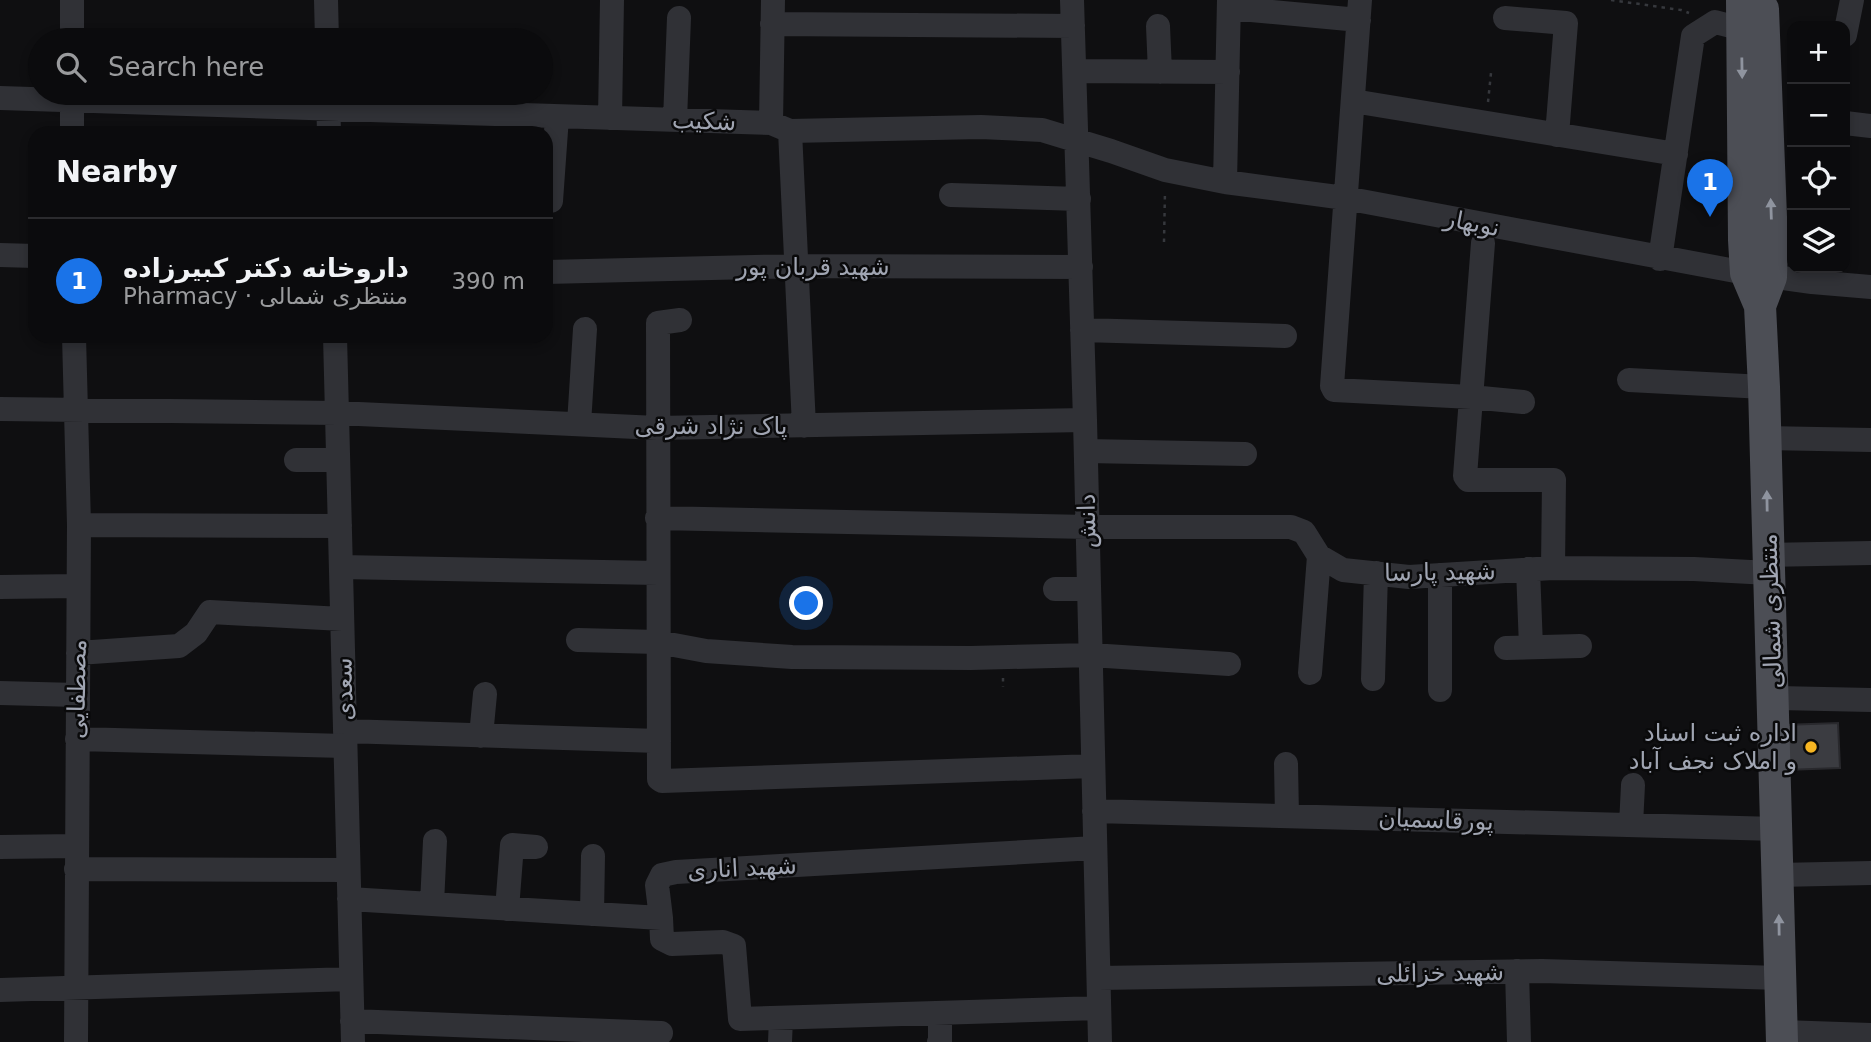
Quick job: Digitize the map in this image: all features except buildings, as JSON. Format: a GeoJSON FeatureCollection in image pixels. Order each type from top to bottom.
{"type":"FeatureCollection","features":[{"type":"Feature","properties":{"kind":"main road","name":"منتظری شمالی"},"geometry":{"type":"LineString","coordinates":[[1759,275],[1772,243],[1762,0]]}},
{"type":"Feature","properties":{"kind":"main road","name":"منتظری شمالی"},"geometry":{"type":"LineString","coordinates":[[1733,17],[1744,240],[1759,275],[1774,698],[1782,1037]]}},
{"type":"Feature","properties":{"kind":"street"},"geometry":{"type":"LineString","coordinates":[[72,0],[72,28]]}},
{"type":"Feature","properties":{"kind":"street"},"geometry":{"type":"LineString","coordinates":[[326,0],[327,28]]}},
{"type":"Feature","properties":{"kind":"street"},"geometry":{"type":"LineString","coordinates":[[610,118],[612,0]]}},
{"type":"Feature","properties":{"kind":"street","name":"دانش"},"geometry":{"type":"LineString","coordinates":[[1072,0],[1100,1042]]}},
{"type":"Feature","properties":{"kind":"street"},"geometry":{"type":"LineString","coordinates":[[1848,21],[1852,0]]}},
{"type":"Feature","properties":{"kind":"street"},"geometry":{"type":"LineString","coordinates":[[1225,182],[1229,4],[1359,10],[1332,386],[1334,390],[1523,402]]}},
{"type":"Feature","properties":{"kind":"street"},"geometry":{"type":"LineString","coordinates":[[804,426],[797,267],[780,127],[773,12],[1073,26]]}},
{"type":"Feature","properties":{"kind":"street"},"geometry":{"type":"LineString","coordinates":[[1660,259],[1693,36],[1733,17]]}},
{"type":"Feature","properties":{"kind":"street"},"geometry":{"type":"LineString","coordinates":[[676,120],[679,18]]}},
{"type":"Feature","properties":{"kind":"street"},"geometry":{"type":"LineString","coordinates":[[1505,18],[1566,23],[1557,135]]}},
{"type":"Feature","properties":{"kind":"street"},"geometry":{"type":"LineString","coordinates":[[1158,26],[1160,72]]}},
{"type":"Feature","properties":{"kind":"street"},"geometry":{"type":"LineString","coordinates":[[1075,71],[1227,72]]}},
{"type":"Feature","properties":{"kind":"street","name":"شکیب"},"geometry":{"type":"LineString","coordinates":[[0,98],[28,97]]}},
{"type":"Feature","properties":{"kind":"street"},"geometry":{"type":"LineString","coordinates":[[1353,101],[1675,154]]}},
{"type":"Feature","properties":{"kind":"street"},"geometry":{"type":"LineString","coordinates":[[72,105],[72,126]]}},
{"type":"Feature","properties":{"kind":"street","name":"شکیب"},"geometry":{"type":"LineString","coordinates":[[216,105],[328,112],[397,105]]}},
{"type":"Feature","properties":{"kind":"street","name":"شکیب"},"geometry":{"type":"LineString","coordinates":[[437,105],[557,117],[676,120],[780,127],[981,127],[1042,130],[1077,140]]}},
{"type":"Feature","properties":{"kind":"street"},"geometry":{"type":"LineString","coordinates":[[553,173],[557,117]]}},
{"type":"Feature","properties":{"kind":"street"},"geometry":{"type":"LineString","coordinates":[[1850,123],[1871,126]]}},
{"type":"Feature","properties":{"kind":"street","name":"نوبهار"},"geometry":{"type":"LineString","coordinates":[[1077,140],[1166,170],[1225,182],[1346,198],[1660,259],[1759,275],[1813,275],[1871,287]]}},
{"type":"Feature","properties":{"kind":"street"},"geometry":{"type":"LineString","coordinates":[[951,195],[1079,199]]}},
{"type":"Feature","properties":{"kind":"street"},"geometry":{"type":"LineString","coordinates":[[1483,243],[1465,479],[1554,480],[1553,568]]}},
{"type":"Feature","properties":{"kind":"street"},"geometry":{"type":"LineString","coordinates":[[0,255],[28,256]]}},
{"type":"Feature","properties":{"kind":"street","name":"شهید قربان پور"},"geometry":{"type":"LineString","coordinates":[[553,272],[797,267],[1081,267]]}},
{"type":"Feature","properties":{"kind":"street"},"geometry":{"type":"LineString","coordinates":[[680,320],[658,323],[647,369],[657,428],[659,779],[1093,765]]}},
{"type":"Feature","properties":{"kind":"street"},"geometry":{"type":"LineString","coordinates":[[579,424],[585,329]]}},
{"type":"Feature","properties":{"kind":"street"},"geometry":{"type":"LineString","coordinates":[[1082,330],[1285,336]]}},
{"type":"Feature","properties":{"kind":"street","name":"مصطفایی"},"geometry":{"type":"LineString","coordinates":[[74,343],[79,525],[76,1042]]}},
{"type":"Feature","properties":{"kind":"street","name":"سعدی"},"geometry":{"type":"LineString","coordinates":[[335,343],[352,1031]]}},
{"type":"Feature","properties":{"kind":"street"},"geometry":{"type":"LineString","coordinates":[[1629,380],[1764,387]]}},
{"type":"Feature","properties":{"kind":"street","name":"پاک نژاد شرقی"},"geometry":{"type":"LineString","coordinates":[[0,409],[337,413],[657,428],[1085,420]]}},
{"type":"Feature","properties":{"kind":"street"},"geometry":{"type":"LineString","coordinates":[[1766,438],[1871,440]]}},
{"type":"Feature","properties":{"kind":"street"},"geometry":{"type":"LineString","coordinates":[[1086,452],[1245,454]]}},
{"type":"Feature","properties":{"kind":"street"},"geometry":{"type":"LineString","coordinates":[[296,460],[338,460]]}},
{"type":"Feature","properties":{"kind":"street","name":"شهید پارسا"},"geometry":{"type":"LineString","coordinates":[[657,518],[1088,527],[1290,527],[1304,532],[1319,556],[1343,570],[1409,577],[1553,568],[1694,569],[1871,553]]}},
{"type":"Feature","properties":{"kind":"street"},"geometry":{"type":"LineString","coordinates":[[79,525],[340,526]]}},
{"type":"Feature","properties":{"kind":"street"},"geometry":{"type":"LineString","coordinates":[[1310,673],[1319,556]]}},
{"type":"Feature","properties":{"kind":"street"},"geometry":{"type":"LineString","coordinates":[[341,568],[658,573]]}},
{"type":"Feature","properties":{"kind":"street"},"geometry":{"type":"LineString","coordinates":[[1528,569],[1531,647]]}},
{"type":"Feature","properties":{"kind":"street"},"geometry":{"type":"LineString","coordinates":[[1373,679],[1376,573]]}},
{"type":"Feature","properties":{"kind":"street"},"geometry":{"type":"LineString","coordinates":[[1440,575],[1440,690]]}},
{"type":"Feature","properties":{"kind":"street"},"geometry":{"type":"LineString","coordinates":[[0,587],[78,586]]}},
{"type":"Feature","properties":{"kind":"street"},"geometry":{"type":"LineString","coordinates":[[1055,589],[1089,589]]}},
{"type":"Feature","properties":{"kind":"street"},"geometry":{"type":"LineString","coordinates":[[78,653],[179,646],[196,633],[210,612],[342,619]]}},
{"type":"Feature","properties":{"kind":"street"},"geometry":{"type":"LineString","coordinates":[[578,640],[658,642],[706,651],[792,657],[971,658],[1091,655],[1229,664]]}},
{"type":"Feature","properties":{"kind":"street"},"geometry":{"type":"LineString","coordinates":[[1506,649],[1580,646]]}},
{"type":"Feature","properties":{"kind":"street"},"geometry":{"type":"LineString","coordinates":[[0,693],[77,695]]}},
{"type":"Feature","properties":{"kind":"street"},"geometry":{"type":"LineString","coordinates":[[481,736],[485,694]]}},
{"type":"Feature","properties":{"kind":"street"},"geometry":{"type":"LineString","coordinates":[[1774,698],[1871,700]]}},
{"type":"Feature","properties":{"kind":"street"},"geometry":{"type":"LineString","coordinates":[[77,739],[481,736],[659,741]]}},
{"type":"Feature","properties":{"kind":"street"},"geometry":{"type":"LineString","coordinates":[[1286,764],[1287,816]]}},
{"type":"Feature","properties":{"kind":"street"},"geometry":{"type":"LineString","coordinates":[[1632,825],[1633,785]]}},
{"type":"Feature","properties":{"kind":"street","name":"پورقاسمیان"},"geometry":{"type":"LineString","coordinates":[[1094,811],[1777,829]]}},
{"type":"Feature","properties":{"kind":"street"},"geometry":{"type":"LineString","coordinates":[[432,904],[435,841]]}},
{"type":"Feature","properties":{"kind":"street"},"geometry":{"type":"LineString","coordinates":[[507,909],[512,845],[536,848]]}},
{"type":"Feature","properties":{"kind":"street"},"geometry":{"type":"LineString","coordinates":[[0,847],[76,858],[348,870]]}},
{"type":"Feature","properties":{"kind":"street","name":"شهید اناری"},"geometry":{"type":"LineString","coordinates":[[661,918],[657,885],[662,875],[676,872],[1096,848]]}},
{"type":"Feature","properties":{"kind":"street"},"geometry":{"type":"LineString","coordinates":[[592,914],[593,856]]}},
{"type":"Feature","properties":{"kind":"street"},"geometry":{"type":"LineString","coordinates":[[1778,875],[1871,873]]}},
{"type":"Feature","properties":{"kind":"street"},"geometry":{"type":"LineString","coordinates":[[349,899],[661,918],[662,939],[672,944],[723,942],[734,946],[740,1019],[781,1030],[940,1013],[1100,1008]]}},
{"type":"Feature","properties":{"kind":"street"},"geometry":{"type":"LineString","coordinates":[[1517,971],[1519,1042]]}},
{"type":"Feature","properties":{"kind":"street","name":"شهید خزائلی"},"geometry":{"type":"LineString","coordinates":[[1099,978],[1517,971],[1780,978]]}},
{"type":"Feature","properties":{"kind":"street"},"geometry":{"type":"LineString","coordinates":[[0,990],[351,979]]}},
{"type":"Feature","properties":{"kind":"street"},"geometry":{"type":"LineString","coordinates":[[939,1042],[940,1013]]}},
{"type":"Feature","properties":{"kind":"street"},"geometry":{"type":"LineString","coordinates":[[352,1031],[661,1033]]}},
{"type":"Feature","properties":{"kind":"street"},"geometry":{"type":"LineString","coordinates":[[1782,1037],[1842,1038],[1871,1035]]}},
{"type":"Feature","properties":{"kind":"path"},"geometry":{"type":"LineString","coordinates":[[1611,0],[1733,17]]}},
{"type":"Feature","properties":{"kind":"path"},"geometry":{"type":"LineString","coordinates":[[1486,123],[1491,73]]}},
{"type":"Feature","properties":{"kind":"path"},"geometry":{"type":"LineString","coordinates":[[1164,242],[1166,170]]}},
{"type":"Feature","properties":{"kind":"place","name":"داروخانه دکتر کبیرزاده"},"geometry":{"type":"Point","coordinates":[1710,217]}},
{"type":"Feature","properties":{"kind":"place","name":"اداره ثبت اسناد و املاک نجف آباد"},"geometry":{"type":"Point","coordinates":[1811,747]}}]}
